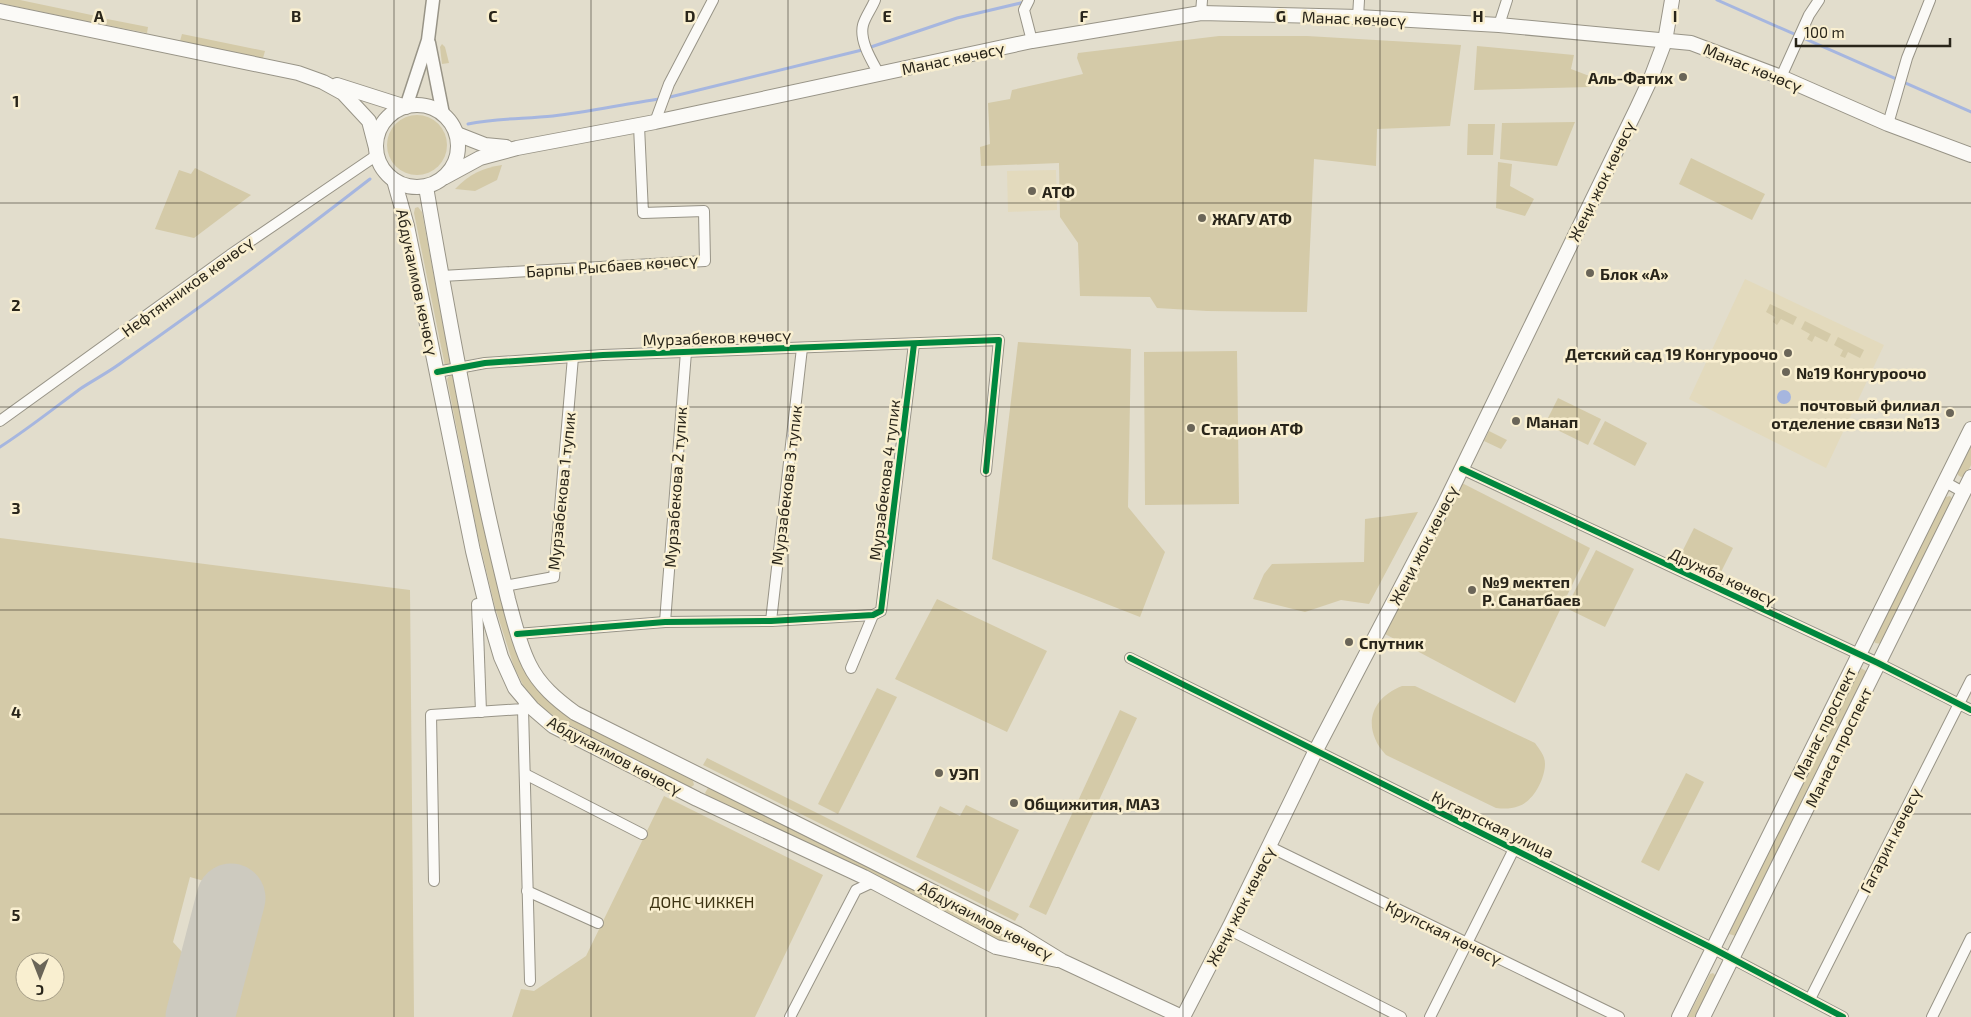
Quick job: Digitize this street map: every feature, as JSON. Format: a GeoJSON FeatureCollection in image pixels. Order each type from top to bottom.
{"type":"FeatureCollection","features":[{"type":"Feature","properties":{"kind":"main road","name":"Жеңи жок көчөсү"},"geometry":{"type":"LineString","coordinates":[[1183,1017],[1270,847],[1315,752],[1443,508],[1647,85],[1665,41],[1672,0]]}},
{"type":"Feature","properties":{"kind":"main road","name":"Манас көчөсү"},"geometry":{"type":"LineString","coordinates":[[517,148],[639,126],[1202,6],[1499,25],[1602,33],[1691,43],[1781,77],[1888,124],[1971,155]]}},
{"type":"Feature","properties":{"kind":"main road"},"geometry":{"type":"LineString","coordinates":[[0,10],[298,73],[406,107],[425,106],[442,114],[453,126],[457,134],[458,153],[451,170],[444,177]]}},
{"type":"Feature","properties":{"kind":"main road"},"geometry":{"type":"LineString","coordinates":[[298,73],[343,93],[369,121],[380,165],[394,180],[409,187],[426,187],[480,158],[517,148]]}},
{"type":"Feature","properties":{"kind":"main road"},"geometry":{"type":"LineString","coordinates":[[376,151],[378,134],[384,122],[394,113],[406,107]]}},
{"type":"Feature","properties":{"kind":"main road"},"geometry":{"type":"LineString","coordinates":[[457,134],[485,145],[517,148]]}},
{"type":"Feature","properties":{"kind":"main road","name":"Абдукаимов көчөсү"},"geometry":{"type":"LineString","coordinates":[[394,180],[407,226],[488,613],[502,657],[524,705],[552,726],[697,799],[848,870],[996,948],[1062,961]]}},
{"type":"Feature","properties":{"kind":"main road","name":"Абдукаимов көчөсү"},"geometry":{"type":"LineString","coordinates":[[426,187],[457,367],[492,534],[518,634],[529,664],[540,682],[556,699],[575,713],[1018,934],[1062,961],[1183,1017]]}},
{"type":"Feature","properties":{"kind":"main road","name":"Манас проспект"},"geometry":{"type":"LineString","coordinates":[[1679,1017],[1971,429]]}},
{"type":"Feature","properties":{"kind":"main road","name":"Манаса проспект"},"geometry":{"type":"LineString","coordinates":[[1703,1017],[1798,829],[1971,477]]}},
{"type":"Feature","properties":{"kind":"main road"},"geometry":{"type":"LineString","coordinates":[[697,799],[706,779]]}},
{"type":"Feature","properties":{"kind":"street"},"geometry":{"type":"LineString","coordinates":[[406,107],[428,40],[433,0]]}},
{"type":"Feature","properties":{"kind":"street"},"geometry":{"type":"LineString","coordinates":[[655,122],[669,84],[713,0]]}},
{"type":"Feature","properties":{"kind":"street"},"geometry":{"type":"LineString","coordinates":[[876,0],[862,26],[868,53],[879,74]]}},
{"type":"Feature","properties":{"kind":"street"},"geometry":{"type":"LineString","coordinates":[[1029,0],[1024,10],[1032,41]]}},
{"type":"Feature","properties":{"kind":"street"},"geometry":{"type":"LineString","coordinates":[[1358,17],[1359,0]]}},
{"type":"Feature","properties":{"kind":"street"},"geometry":{"type":"LineString","coordinates":[[1499,25],[1507,0]]}},
{"type":"Feature","properties":{"kind":"street"},"geometry":{"type":"LineString","coordinates":[[1781,77],[1809,16],[1819,0]]}},
{"type":"Feature","properties":{"kind":"street"},"geometry":{"type":"LineString","coordinates":[[1888,124],[1907,58],[1930,0]]}},
{"type":"Feature","properties":{"kind":"street"},"geometry":{"type":"LineString","coordinates":[[428,40],[442,114]]}},
{"type":"Feature","properties":{"kind":"street","name":"Барпы Рысбаев көчөсү"},"geometry":{"type":"LineString","coordinates":[[442,276],[705,261],[704,211],[643,213],[639,126]]}},
{"type":"Feature","properties":{"kind":"street","name":"Нефтянников көчөсү"},"geometry":{"type":"LineString","coordinates":[[0,421],[376,151]]}},
{"type":"Feature","properties":{"kind":"street","name":"Мурзабеков көчөсү"},"geometry":{"type":"LineString","coordinates":[[438,372],[457,367],[573,357],[999,340],[986,471]]}},
{"type":"Feature","properties":{"kind":"street","name":"Мурзабекова 4 тупик"},"geometry":{"type":"LineString","coordinates":[[873,615],[881,611],[883,598],[914,344]]}},
{"type":"Feature","properties":{"kind":"street","name":"Мурзабекова 3 тупик"},"geometry":{"type":"LineString","coordinates":[[770,621],[802,348]]}},
{"type":"Feature","properties":{"kind":"street","name":"Мурзабекова 2 тупик"},"geometry":{"type":"LineString","coordinates":[[665,622],[686,352]]}},
{"type":"Feature","properties":{"kind":"street","name":"Мурзабекова 1 тупик"},"geometry":{"type":"LineString","coordinates":[[505,586],[554,577],[573,357]]}},
{"type":"Feature","properties":{"kind":"street","name":"Дружба көчөсү"},"geometry":{"type":"LineString","coordinates":[[1462,469],[1878,663],[1971,710]]}},
{"type":"Feature","properties":{"kind":"street"},"geometry":{"type":"LineString","coordinates":[[1944,482],[1963,492]]}},
{"type":"Feature","properties":{"kind":"street"},"geometry":{"type":"LineString","coordinates":[[477,604],[481,712]]}},
{"type":"Feature","properties":{"kind":"street"},"geometry":{"type":"LineString","coordinates":[[518,634],[665,622],[770,621],[873,615],[851,668]]}},
{"type":"Feature","properties":{"kind":"street","name":"Кугартская улица"},"geometry":{"type":"LineString","coordinates":[[1130,658],[1315,752],[1712,948],[1843,1017]]}},
{"type":"Feature","properties":{"kind":"street","name":"Гагарин көчөсү"},"geometry":{"type":"LineString","coordinates":[[1810,999],[1971,680]]}},
{"type":"Feature","properties":{"kind":"street"},"geometry":{"type":"LineString","coordinates":[[434,881],[431,716],[481,712],[524,705],[530,981]]}},
{"type":"Feature","properties":{"kind":"street"},"geometry":{"type":"LineString","coordinates":[[525,774],[642,834]]}},
{"type":"Feature","properties":{"kind":"street","name":"Крупская көчөсү"},"geometry":{"type":"LineString","coordinates":[[1270,847],[1619,1017]]}},
{"type":"Feature","properties":{"kind":"street"},"geometry":{"type":"LineString","coordinates":[[1430,1017],[1514,849]]}},
{"type":"Feature","properties":{"kind":"street"},"geometry":{"type":"LineString","coordinates":[[848,870],[856,890]]}},
{"type":"Feature","properties":{"kind":"street"},"geometry":{"type":"LineString","coordinates":[[790,1017],[856,890],[872,882]]}},
{"type":"Feature","properties":{"kind":"street"},"geometry":{"type":"LineString","coordinates":[[528,891],[598,923]]}},
{"type":"Feature","properties":{"kind":"street"},"geometry":{"type":"LineString","coordinates":[[1228,930],[1401,1017]]}},
{"type":"Feature","properties":{"kind":"street"},"geometry":{"type":"LineString","coordinates":[[1932,1017],[1971,938]]}},
{"type":"Feature","properties":{"kind":"shaded area","name":"АТФ"},"geometry":{"type":"Polygon","coordinates":[[[1056,170],[1057,210],[1008,212],[1007,171],[1056,170]]]}},
{"type":"Feature","properties":{"kind":"shaded area","name":"№19 Конгуроочо"},"geometry":{"type":"Polygon","coordinates":[[[1745,279],[1884,345],[1826,468],[1689,399],[1745,279]]]}},
{"type":"Feature","properties":{"kind":"green space"},"geometry":{"type":"Polygon","coordinates":[[[0,0],[20,0],[101,17],[99,24],[0,3],[0,0]]]}},
{"type":"Feature","properties":{"kind":"green space"},"geometry":{"type":"Polygon","coordinates":[[[107,19],[148,27],[147,33],[106,25],[107,19]]]}},
{"type":"Feature","properties":{"kind":"green space"},"geometry":{"type":"Polygon","coordinates":[[[182,34],[265,51],[263,58],[180,41],[182,34]]]}},
{"type":"Feature","properties":{"kind":"green space"},"geometry":{"type":"Polygon","coordinates":[[[1219,36],[1307,36],[1461,45],[1450,126],[1377,129],[1376,166],[1314,159],[1307,312],[1207,311],[1157,308],[1150,297],[1080,296],[1078,243],[1060,217],[1059,163],[981,166],[980,147],[990,144],[988,103],[1010,99],[1012,90],[1083,74],[1077,58],[1078,53],[1219,36]]]}},
{"type":"Feature","properties":{"kind":"green space"},"geometry":{"type":"Polygon","coordinates":[[[442,44],[445,47],[449,63],[442,64],[440,47],[442,44]]]}},
{"type":"Feature","properties":{"kind":"green space"},"geometry":{"type":"Polygon","coordinates":[[[1477,46],[1574,55],[1571,69],[1592,77],[1589,87],[1474,90],[1477,46]]]}},
{"type":"Feature","properties":{"kind":"green space"},"geometry":{"type":"Polygon","coordinates":[[[411,115],[423,115],[434,120],[442,128],[447,139],[445,157],[434,170],[423,175],[411,175],[400,170],[392,162],[387,151],[387,139],[392,128],[400,120],[411,115]]]}},
{"type":"Feature","properties":{"kind":"green space"},"geometry":{"type":"Polygon","coordinates":[[[1575,122],[1557,166],[1500,159],[1502,123],[1575,122]]]}},
{"type":"Feature","properties":{"kind":"green space"},"geometry":{"type":"Polygon","coordinates":[[[1468,124],[1495,124],[1493,155],[1467,155],[1468,124]]]}},
{"type":"Feature","properties":{"kind":"green space"},"geometry":{"type":"Polygon","coordinates":[[[1691,158],[1765,194],[1752,220],[1679,184],[1691,158]]]}},
{"type":"Feature","properties":{"kind":"green space"},"geometry":{"type":"Polygon","coordinates":[[[1498,162],[1512,164],[1510,186],[1534,199],[1525,216],[1496,208],[1498,162]]]}},
{"type":"Feature","properties":{"kind":"green space"},"geometry":{"type":"Polygon","coordinates":[[[502,165],[497,180],[475,191],[455,189],[477,172],[502,165]]]}},
{"type":"Feature","properties":{"kind":"green space"},"geometry":{"type":"Polygon","coordinates":[[[195,168],[251,195],[194,238],[155,229],[179,170],[191,174],[195,168]]]}},
{"type":"Feature","properties":{"kind":"green space"},"geometry":{"type":"Polygon","coordinates":[[[418,207],[422,212],[450,363],[445,366],[414,213],[415,208],[418,207]]]}},
{"type":"Feature","properties":{"kind":"green space"},"geometry":{"type":"Polygon","coordinates":[[[1770,304],[1797,317],[1793,325],[1781,319],[1777,325],[1773,322],[1775,317],[1766,312],[1770,304]]]}},
{"type":"Feature","properties":{"kind":"green space"},"geometry":{"type":"Polygon","coordinates":[[[1805,321],[1831,334],[1827,342],[1815,336],[1812,342],[1807,339],[1810,334],[1801,329],[1805,321]]]}},
{"type":"Feature","properties":{"kind":"green space"},"geometry":{"type":"Polygon","coordinates":[[[1838,337],[1864,350],[1860,358],[1848,352],[1845,358],[1840,356],[1843,350],[1834,345],[1838,337]]]}},
{"type":"Feature","properties":{"kind":"green space"},"geometry":{"type":"Polygon","coordinates":[[[1018,342],[1131,349],[1128,507],[1165,552],[1140,617],[992,559],[1018,342]]]}},
{"type":"Feature","properties":{"kind":"green space","name":"Стадион АТФ"},"geometry":{"type":"Polygon","coordinates":[[[1237,351],[1239,504],[1145,505],[1144,352],[1237,351]]]}},
{"type":"Feature","properties":{"kind":"green space"},"geometry":{"type":"Polygon","coordinates":[[[450,375],[453,375],[454,378],[484,530],[509,627],[533,682],[539,692],[555,706],[690,778],[694,785],[691,787],[685,787],[560,720],[541,707],[523,685],[514,667],[495,607],[477,532],[447,379],[450,375]]]}},
{"type":"Feature","properties":{"kind":"green space"},"geometry":{"type":"Polygon","coordinates":[[[1558,398],[1601,419],[1588,445],[1545,424],[1558,398]]]}},
{"type":"Feature","properties":{"kind":"green space"},"geometry":{"type":"Polygon","coordinates":[[[1605,421],[1647,443],[1635,466],[1593,444],[1605,421]]]}},
{"type":"Feature","properties":{"kind":"green space"},"geometry":{"type":"Polygon","coordinates":[[[1489,431],[1507,440],[1501,449],[1484,441],[1489,431]]]}},
{"type":"Feature","properties":{"kind":"green space"},"geometry":{"type":"Polygon","coordinates":[[[1971,446],[1971,465],[1966,476],[1961,477],[1958,475],[1958,472],[1971,446]]]}},
{"type":"Feature","properties":{"kind":"green space"},"geometry":{"type":"Polygon","coordinates":[[[1458,481],[1590,548],[1515,703],[1385,634],[1458,481]]]}},
{"type":"Feature","properties":{"kind":"green space"},"geometry":{"type":"Polygon","coordinates":[[[1950,496],[1954,501],[1882,644],[1875,643],[1874,639],[1946,497],[1950,496]]]}},
{"type":"Feature","properties":{"kind":"green space"},"geometry":{"type":"Polygon","coordinates":[[[1418,512],[1369,604],[1341,600],[1305,612],[1253,599],[1264,574],[1272,564],[1364,562],[1365,519],[1418,512]]]}},
{"type":"Feature","properties":{"kind":"green space"},"geometry":{"type":"Polygon","coordinates":[[[1694,528],[1733,548],[1718,578],[1679,558],[1694,528]]]}},
{"type":"Feature","properties":{"kind":"green space"},"geometry":{"type":"Polygon","coordinates":[[[0,538],[410,590],[414,1017],[229,1017],[263,889],[207,874],[204,881],[190,877],[173,942],[182,952],[184,964],[172,1017],[0,1017],[0,538]]]}},
{"type":"Feature","properties":{"kind":"green space"},"geometry":{"type":"Polygon","coordinates":[[[1596,550],[1634,569],[1605,627],[1566,608],[1596,550]]]}},
{"type":"Feature","properties":{"kind":"green space"},"geometry":{"type":"Polygon","coordinates":[[[937,599],[1047,651],[1007,732],[895,679],[937,599]]]}},
{"type":"Feature","properties":{"kind":"green space"},"geometry":{"type":"Polygon","coordinates":[[[1861,668],[1867,674],[1736,936],[1729,934],[1858,670],[1861,668]]]}},
{"type":"Feature","properties":{"kind":"green space"},"geometry":{"type":"Polygon","coordinates":[[[1402,686],[1415,686],[1535,743],[1543,755],[1545,764],[1541,782],[1534,794],[1519,806],[1496,808],[1386,755],[1378,745],[1374,735],[1373,716],[1376,707],[1382,699],[1402,686]]]}},
{"type":"Feature","properties":{"kind":"green space"},"geometry":{"type":"Polygon","coordinates":[[[877,688],[897,697],[838,814],[818,804],[877,688]]]}},
{"type":"Feature","properties":{"kind":"green space"},"geometry":{"type":"Polygon","coordinates":[[[1120,710],[1137,718],[1046,915],[1029,907],[1120,710]]]}},
{"type":"Feature","properties":{"kind":"green space"},"geometry":{"type":"Polygon","coordinates":[[[707,758],[1019,914],[1015,921],[703,765],[707,758]]]}},
{"type":"Feature","properties":{"kind":"green space"},"geometry":{"type":"Polygon","coordinates":[[[1686,773],[1704,782],[1659,871],[1641,862],[1686,773]]]}},
{"type":"Feature","properties":{"kind":"green space"},"geometry":{"type":"Polygon","coordinates":[[[708,788],[1005,933],[1005,940],[1000,942],[707,796],[705,793],[708,788]]]}},
{"type":"Feature","properties":{"kind":"green space","name":"ДОНС ЧИККЕН"},"geometry":{"type":"Polygon","coordinates":[[[664,796],[823,875],[755,1017],[512,1017],[521,989],[534,991],[586,956],[664,796]]]}},
{"type":"Feature","properties":{"kind":"green space"},"geometry":{"type":"Polygon","coordinates":[[[966,805],[1019,830],[989,892],[916,857],[940,806],[960,816],[966,805]]]}},
{"type":"Feature","properties":{"kind":"green space"},"geometry":{"type":"Polygon","coordinates":[[[1713,973],[1717,977],[1697,1017],[1688,1017],[1710,974],[1713,973]]]}},
{"type":"Feature","properties":{"kind":"water"},"geometry":{"type":"Polygon","coordinates":[[[1784,390],[1789,392],[1791,397],[1789,402],[1784,404],[1779,402],[1777,397],[1779,392],[1784,390]]]}},
{"type":"Feature","properties":{"kind":"waterway"},"geometry":{"type":"LineString","coordinates":[[1717,0],[1971,112]]}},
{"type":"Feature","properties":{"kind":"waterway"},"geometry":{"type":"LineString","coordinates":[[666,98],[862,50],[957,18],[1025,2]]}},
{"type":"Feature","properties":{"kind":"waterway"},"geometry":{"type":"LineString","coordinates":[[468,124],[566,114],[660,99]]}},
{"type":"Feature","properties":{"kind":"waterway"},"geometry":{"type":"LineString","coordinates":[[0,447],[80,389],[114,368],[187,316],[370,179]]}},
{"type":"Feature","properties":{"kind":"runway"},"geometry":{"type":"LineString","coordinates":[[200,1017],[231,898]]}},
{"type":"Feature","properties":{"kind":"cycle path"},"geometry":{"type":"LineString","coordinates":[[437,372],[485,363],[603,355],[999,340],[986,471]]}},
{"type":"Feature","properties":{"kind":"cycle path"},"geometry":{"type":"LineString","coordinates":[[517,634],[665,622],[771,621],[873,615],[881,611],[914,344]]}},
{"type":"Feature","properties":{"kind":"cycle path"},"geometry":{"type":"LineString","coordinates":[[1462,469],[1878,663],[1971,710]]}},
{"type":"Feature","properties":{"kind":"cycle path"},"geometry":{"type":"LineString","coordinates":[[1130,658],[1712,948],[1843,1017]]}},
{"type":"Feature","properties":{"kind":"place","name":"Аль-Фатих"},"geometry":{"type":"Point","coordinates":[1683,77]}},
{"type":"Feature","properties":{"kind":"place","name":"АТФ"},"geometry":{"type":"Point","coordinates":[1032,191]}},
{"type":"Feature","properties":{"kind":"place","name":"ЖАГУ АТФ"},"geometry":{"type":"Point","coordinates":[1202,218]}},
{"type":"Feature","properties":{"kind":"place","name":"Блок «А»"},"geometry":{"type":"Point","coordinates":[1590,273]}},
{"type":"Feature","properties":{"kind":"place","name":"Детский сад 19 Конгуроочо"},"geometry":{"type":"Point","coordinates":[1788,353]}},
{"type":"Feature","properties":{"kind":"place","name":"№19 Конгуроочо"},"geometry":{"type":"Point","coordinates":[1786,372]}},
{"type":"Feature","properties":{"kind":"place","name":"почтовый филиал отделение связи №13"},"geometry":{"type":"Point","coordinates":[1950,413]}},
{"type":"Feature","properties":{"kind":"place","name":"Манап"},"geometry":{"type":"Point","coordinates":[1516,421]}},
{"type":"Feature","properties":{"kind":"place","name":"Стадион АТФ"},"geometry":{"type":"Point","coordinates":[1191,428]}},
{"type":"Feature","properties":{"kind":"place","name":"№9 мектеп Р. Санатбаев"},"geometry":{"type":"Point","coordinates":[1472,590]}},
{"type":"Feature","properties":{"kind":"place","name":"Спутник"},"geometry":{"type":"Point","coordinates":[1349,642]}},
{"type":"Feature","properties":{"kind":"place","name":"УЭП"},"geometry":{"type":"Point","coordinates":[939,773]}},
{"type":"Feature","properties":{"kind":"place","name":"Общижития, МАЗ"},"geometry":{"type":"Point","coordinates":[1014,803]}}]}
